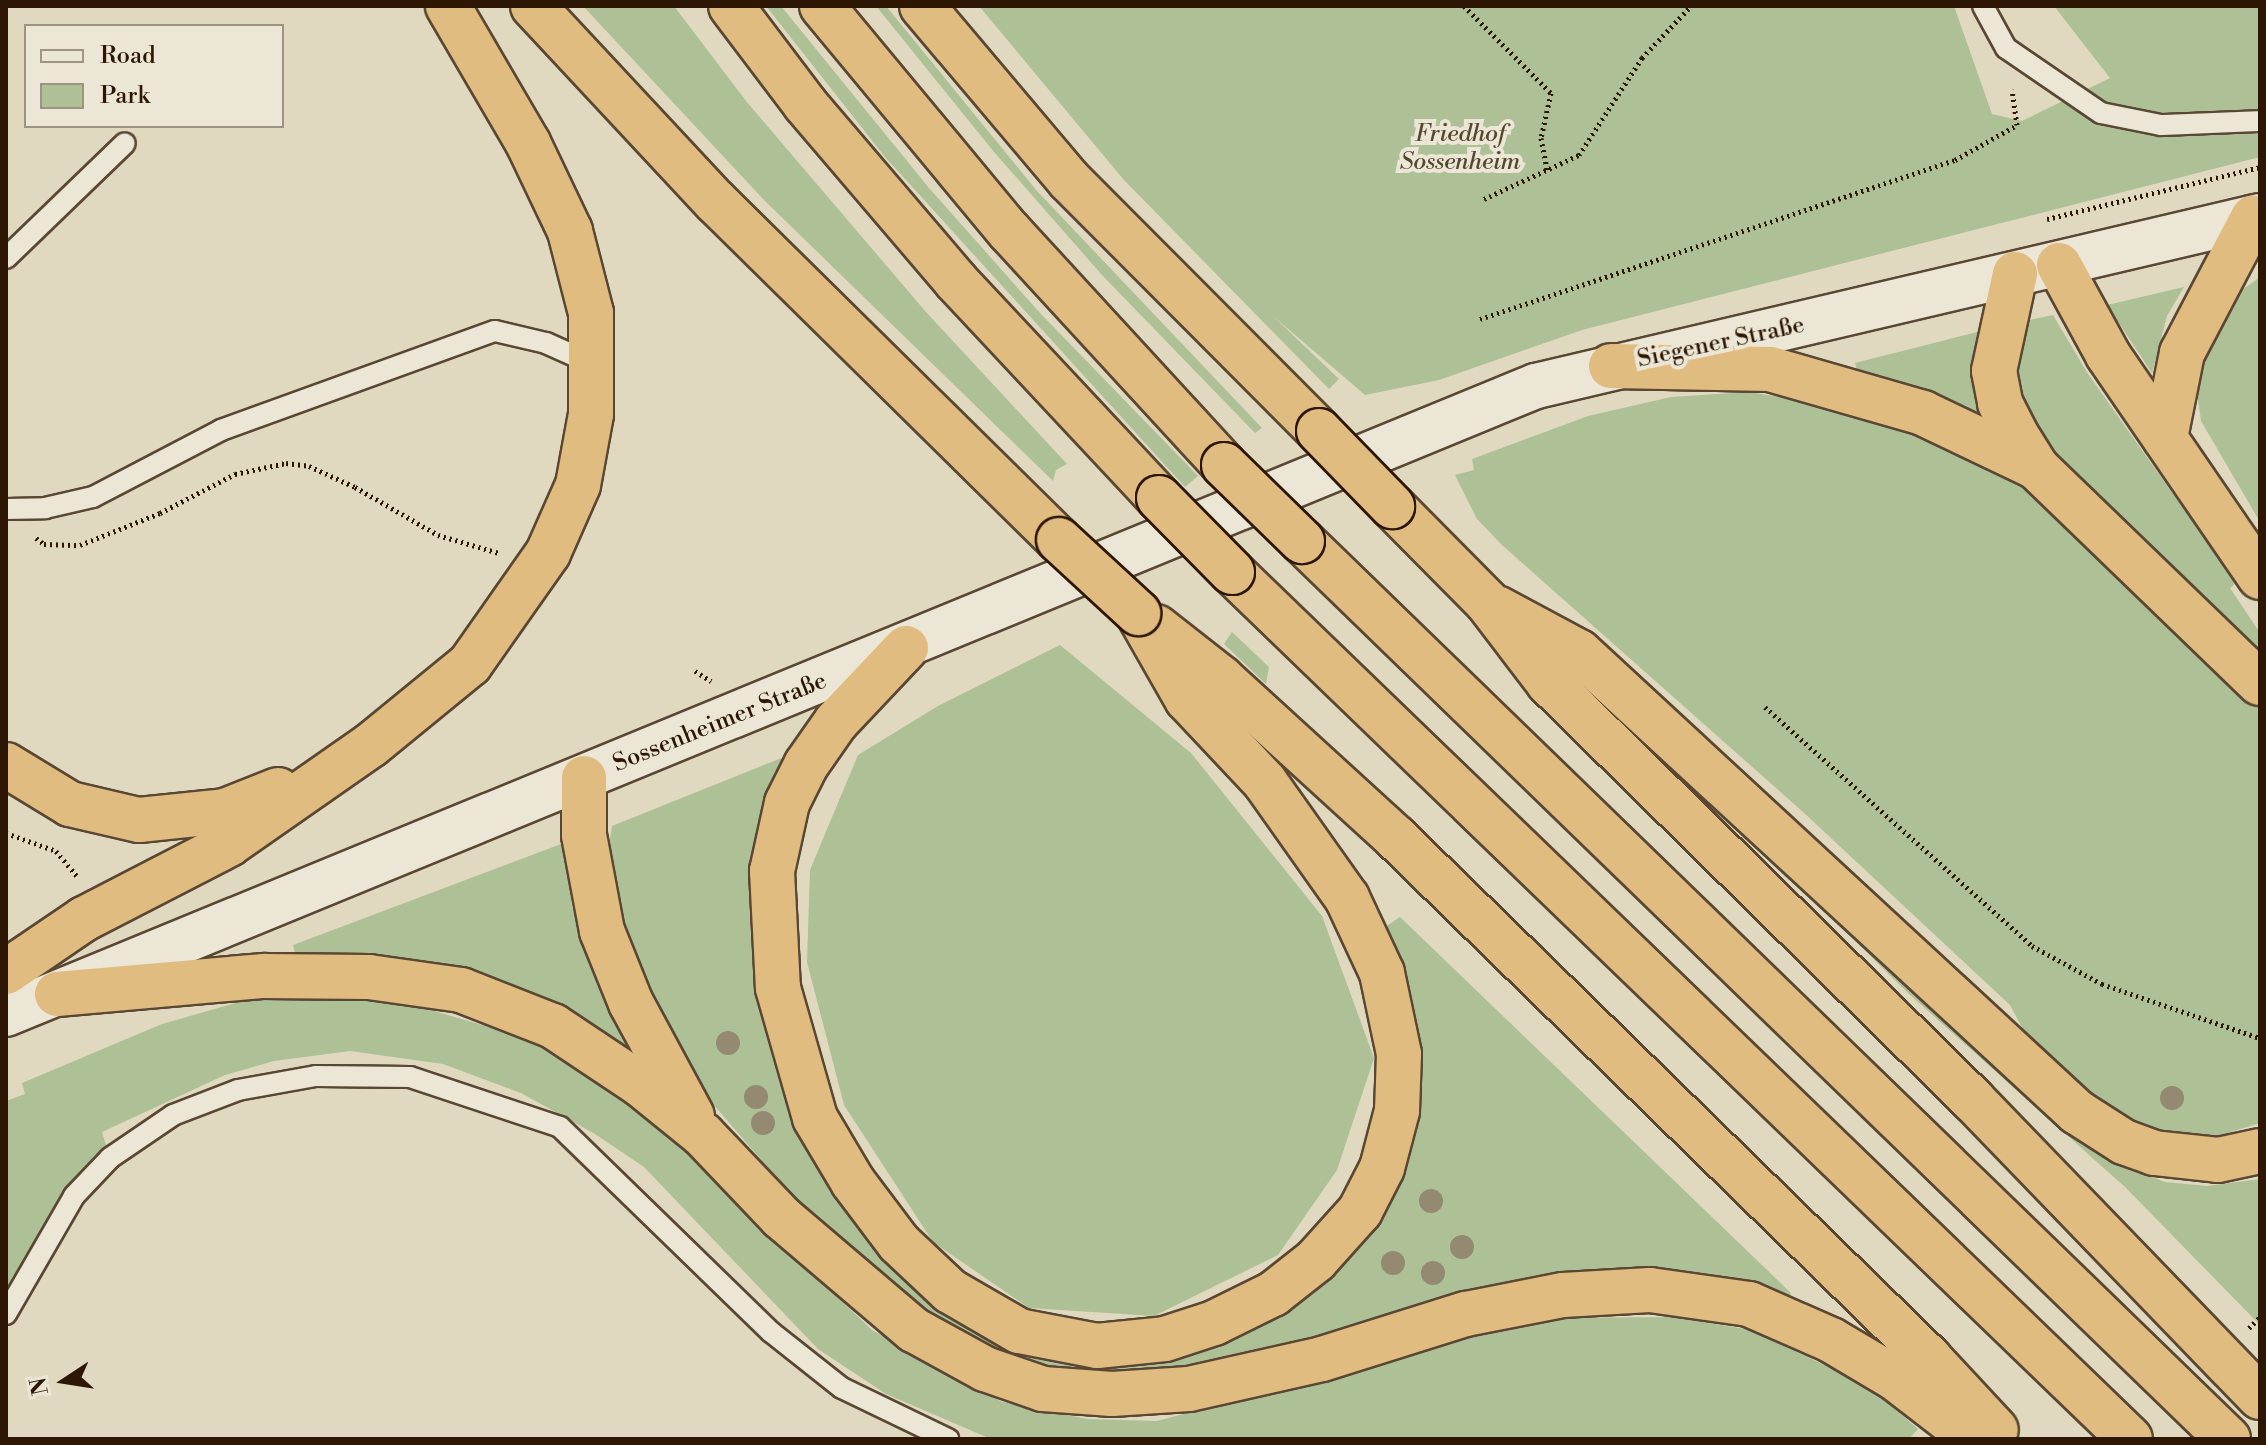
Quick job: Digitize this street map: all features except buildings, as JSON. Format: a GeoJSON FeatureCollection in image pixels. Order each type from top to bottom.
{"type":"FeatureCollection","features":[{"type":"Feature","properties":{"kind":"highway"},"geometry":{"type":"LineString","coordinates":[[6,972],[84,919],[229,844],[371,745],[470,664],[548,553],[578,485],[595,364],[591,313],[570,231],[528,143],[448,6]]}},
{"type":"Feature","properties":{"kind":"highway"},"geometry":{"type":"LineString","coordinates":[[533,6],[716,202],[1059,540],[1138,613],[1221,678],[1396,838],[1929,1358],[2005,1439]]}},
{"type":"Feature","properties":{"kind":"highway"},"geometry":{"type":"LineString","coordinates":[[731,6],[805,104],[956,281],[1159,498],[2130,1439]]}},
{"type":"Feature","properties":{"kind":"highway"},"geometry":{"type":"LineString","coordinates":[[822,6],[1009,231],[1224,465],[2228,1439]]}},
{"type":"Feature","properties":{"kind":"highway"},"geometry":{"type":"LineString","coordinates":[[922,6],[1069,180],[1487,602],[1549,683],[1952,1079],[2260,1397]]}},
{"type":"Feature","properties":{"kind":"highway"},"geometry":{"type":"LineString","coordinates":[[2165,438],[2182,353],[2256,217]]}},
{"type":"Feature","properties":{"kind":"highway"},"geometry":{"type":"LineString","coordinates":[[2059,265],[2108,355],[2260,577]]}},
{"type":"Feature","properties":{"kind":"highway"},"geometry":{"type":"LineString","coordinates":[[2015,274],[1994,371],[2000,403],[2036,467],[2260,683]]}},
{"type":"Feature","properties":{"kind":"highway"},"geometry":{"type":"LineString","coordinates":[[1611,366],[1770,369],[1923,413],[2036,467]]}},
{"type":"Feature","properties":{"kind":"highway"},"geometry":{"type":"LineString","coordinates":[[1487,602],[1579,652],[2077,1112],[2124,1142],[2154,1153],[2218,1160],[2260,1151]]}},
{"type":"Feature","properties":{"kind":"highway"},"geometry":{"type":"LineString","coordinates":[[906,648],[836,722],[806,765],[787,803],[772,871],[778,988],[815,1118],[853,1182],[899,1243],[950,1291],[1019,1331],[1097,1346],[1165,1339],[1214,1323],[1273,1294],[1316,1260],[1360,1211],[1382,1168],[1397,1111],[1399,1054],[1382,973],[1347,898],[1265,782],[1187,699],[1138,613]]}},
{"type":"Feature","properties":{"kind":"highway"},"geometry":{"type":"LineString","coordinates":[[6,765],[41,790],[103,815],[139,820],[225,811],[272,794],[470,664]]}},
{"type":"Feature","properties":{"kind":"highway"},"geometry":{"type":"LineString","coordinates":[[584,778],[584,835],[602,931],[631,1003],[703,1135]]}},
{"type":"Feature","properties":{"kind":"highway"},"geometry":{"type":"LineString","coordinates":[[57,994],[264,976],[369,977],[461,990],[553,1026],[640,1084],[703,1135],[781,1217],[914,1330],[985,1369],[1043,1389],[1112,1394],[1189,1389],[1322,1359],[1466,1314],[1563,1295],[1650,1290],[1749,1304],[1831,1340],[1895,1378],[1974,1439]]}},
{"type":"Feature","properties":{"kind":"main road"},"geometry":{"type":"LineString","coordinates":[[2059,265],[2256,217]]}},
{"type":"Feature","properties":{"kind":"main road","name":"Siegener Straße"},"geometry":{"type":"LineString","coordinates":[[1432,429],[1536,386],[1611,366],[2059,265]]}},
{"type":"Feature","properties":{"kind":"main road","name":"Sossenheimer Straße"},"geometry":{"type":"LineString","coordinates":[[6,1014],[906,648],[1432,429]]}},
{"type":"Feature","properties":{"kind":"lane"},"geometry":{"type":"LineString","coordinates":[[1983,6],[2006,48],[2101,113],[2161,125],[2260,121]]}},
{"type":"Feature","properties":{"kind":"lane"},"geometry":{"type":"LineString","coordinates":[[6,258],[125,143]]}},
{"type":"Feature","properties":{"kind":"lane"},"geometry":{"type":"LineString","coordinates":[[6,509],[45,508],[93,497],[221,430],[495,331],[546,343],[595,364]]}},
{"type":"Feature","properties":{"kind":"lane"},"geometry":{"type":"LineString","coordinates":[[6,1314],[74,1196],[110,1158],[173,1115],[238,1090],[316,1076],[410,1077],[560,1127],[771,1332],[842,1388],[948,1439]]}},
{"type":"Feature","properties":{"kind":"path"},"geometry":{"type":"LineString","coordinates":[[1464,6],[1551,93],[1541,138],[1547,170]]}},
{"type":"Feature","properties":{"kind":"path"},"geometry":{"type":"LineString","coordinates":[[1484,199],[1579,155],[1642,58],[1691,6]]}},
{"type":"Feature","properties":{"kind":"path"},"geometry":{"type":"LineString","coordinates":[[1480,319],[1955,160],[2017,125],[2006,48]]}},
{"type":"Feature","properties":{"kind":"path"},"geometry":{"type":"LineString","coordinates":[[31,535],[44,544],[80,545],[160,513],[235,474],[286,463],[309,466],[355,487],[438,535],[504,555]]}},
{"type":"Feature","properties":{"kind":"path"},"geometry":{"type":"LineString","coordinates":[[1765,707],[2032,946],[2102,984],[2260,1038]]}},
{"type":"Feature","properties":{"kind":"path"},"geometry":{"type":"LineString","coordinates":[[6,833],[56,851],[79,877]]}},
{"type":"Feature","properties":{"kind":"green space"},"geometry":{"type":"Polygon","coordinates":[[[583,6],[674,6],[746,101],[926,312],[1067,464],[1056,470],[1053,481],[765,201],[583,6]]]}},
{"type":"Feature","properties":{"kind":"green space"},"geometry":{"type":"Polygon","coordinates":[[[766,6],[781,6],[929,188],[1040,313],[1198,476],[1185,487],[885,157],[766,6]]]}},
{"type":"Feature","properties":{"kind":"green space"},"geometry":{"type":"Polygon","coordinates":[[[876,6],[886,6],[1037,191],[1262,428],[1255,433],[1102,275],[994,152],[876,6]]]}},
{"type":"Feature","properties":{"kind":"green space","name":"Friedhof Sossenheim"},"geometry":{"type":"Polygon","coordinates":[[[979,6],[1954,6],[1992,114],[2022,121],[2110,78],[2054,6],[2260,6],[2260,157],[1582,330],[1439,380],[1365,395],[1273,316],[1339,379],[1329,389],[1124,180],[979,6]]]}},
{"type":"Feature","properties":{"kind":"green space"},"geometry":{"type":"Polygon","coordinates":[[[2260,277],[2260,522],[2201,421],[2197,392],[2202,356],[2215,325],[2242,290],[2260,277]]]}},
{"type":"Feature","properties":{"kind":"green space"},"geometry":{"type":"Polygon","coordinates":[[[2184,287],[2167,316],[2152,373],[2107,305],[2184,287]]]}},
{"type":"Feature","properties":{"kind":"green space"},"geometry":{"type":"Polygon","coordinates":[[[2053,315],[2088,374],[2236,583],[2230,588],[2260,633],[2260,660],[2073,478],[2030,426],[2014,388],[2011,354],[2025,321],[2053,315]]]}},
{"type":"Feature","properties":{"kind":"green space"},"geometry":{"type":"Polygon","coordinates":[[[1981,331],[1991,427],[1859,377],[1855,363],[1981,331]]]}},
{"type":"Feature","properties":{"kind":"green space"},"geometry":{"type":"Polygon","coordinates":[[[1749,392],[1882,413],[1999,466],[2058,510],[2260,705],[2260,1123],[2214,1137],[2167,1133],[2119,1115],[2060,1068],[2025,1033],[2010,1005],[1803,812],[1502,545],[1477,519],[1455,475],[1474,470],[1472,459],[1588,416],[1671,397],[1749,392]]]}},
{"type":"Feature","properties":{"kind":"green space"},"geometry":{"type":"Polygon","coordinates":[[[1232,632],[1269,667],[1266,684],[1224,644],[1232,632]]]}},
{"type":"Feature","properties":{"kind":"green space"},"geometry":{"type":"Polygon","coordinates":[[[1060,645],[1191,753],[1322,916],[1374,1058],[1337,1170],[1278,1255],[1154,1316],[1029,1308],[933,1242],[844,1105],[807,962],[810,870],[858,755],[938,706],[1060,645]]]}},
{"type":"Feature","properties":{"kind":"green space"},"geometry":{"type":"Polygon","coordinates":[[[789,755],[756,847],[753,941],[763,997],[850,1207],[1097,1363],[1372,1230],[1409,1155],[1418,1104],[1419,1052],[1399,957],[1385,927],[1400,917],[1790,1292],[1793,1301],[1727,1285],[1312,1342],[1203,1368],[1067,1375],[1008,1360],[956,1334],[903,1296],[800,1205],[713,1104],[654,1005],[605,871],[612,826],[789,755]]]}},
{"type":"Feature","properties":{"kind":"green space"},"geometry":{"type":"Polygon","coordinates":[[[561,844],[566,846],[572,907],[631,1053],[296,957],[293,945],[561,844]]]}},
{"type":"Feature","properties":{"kind":"green space"},"geometry":{"type":"Polygon","coordinates":[[[1783,870],[2120,1165],[2165,1182],[2207,1186],[2260,1179],[2260,1325],[2125,1187],[1909,994],[1783,870]]]}},
{"type":"Feature","properties":{"kind":"green space"},"geometry":{"type":"Polygon","coordinates":[[[257,997],[394,999],[529,1039],[652,1120],[872,1330],[1002,1402],[1087,1419],[1157,1421],[1545,1318],[1678,1317],[1750,1330],[1831,1368],[1881,1397],[1918,1429],[1909,1439],[991,1439],[886,1394],[818,1349],[644,1167],[595,1134],[521,1093],[443,1064],[350,1051],[274,1061],[225,1075],[102,1132],[110,1158],[6,1314],[6,1101],[25,1094],[22,1083],[162,1024],[257,997]]]}}]}
